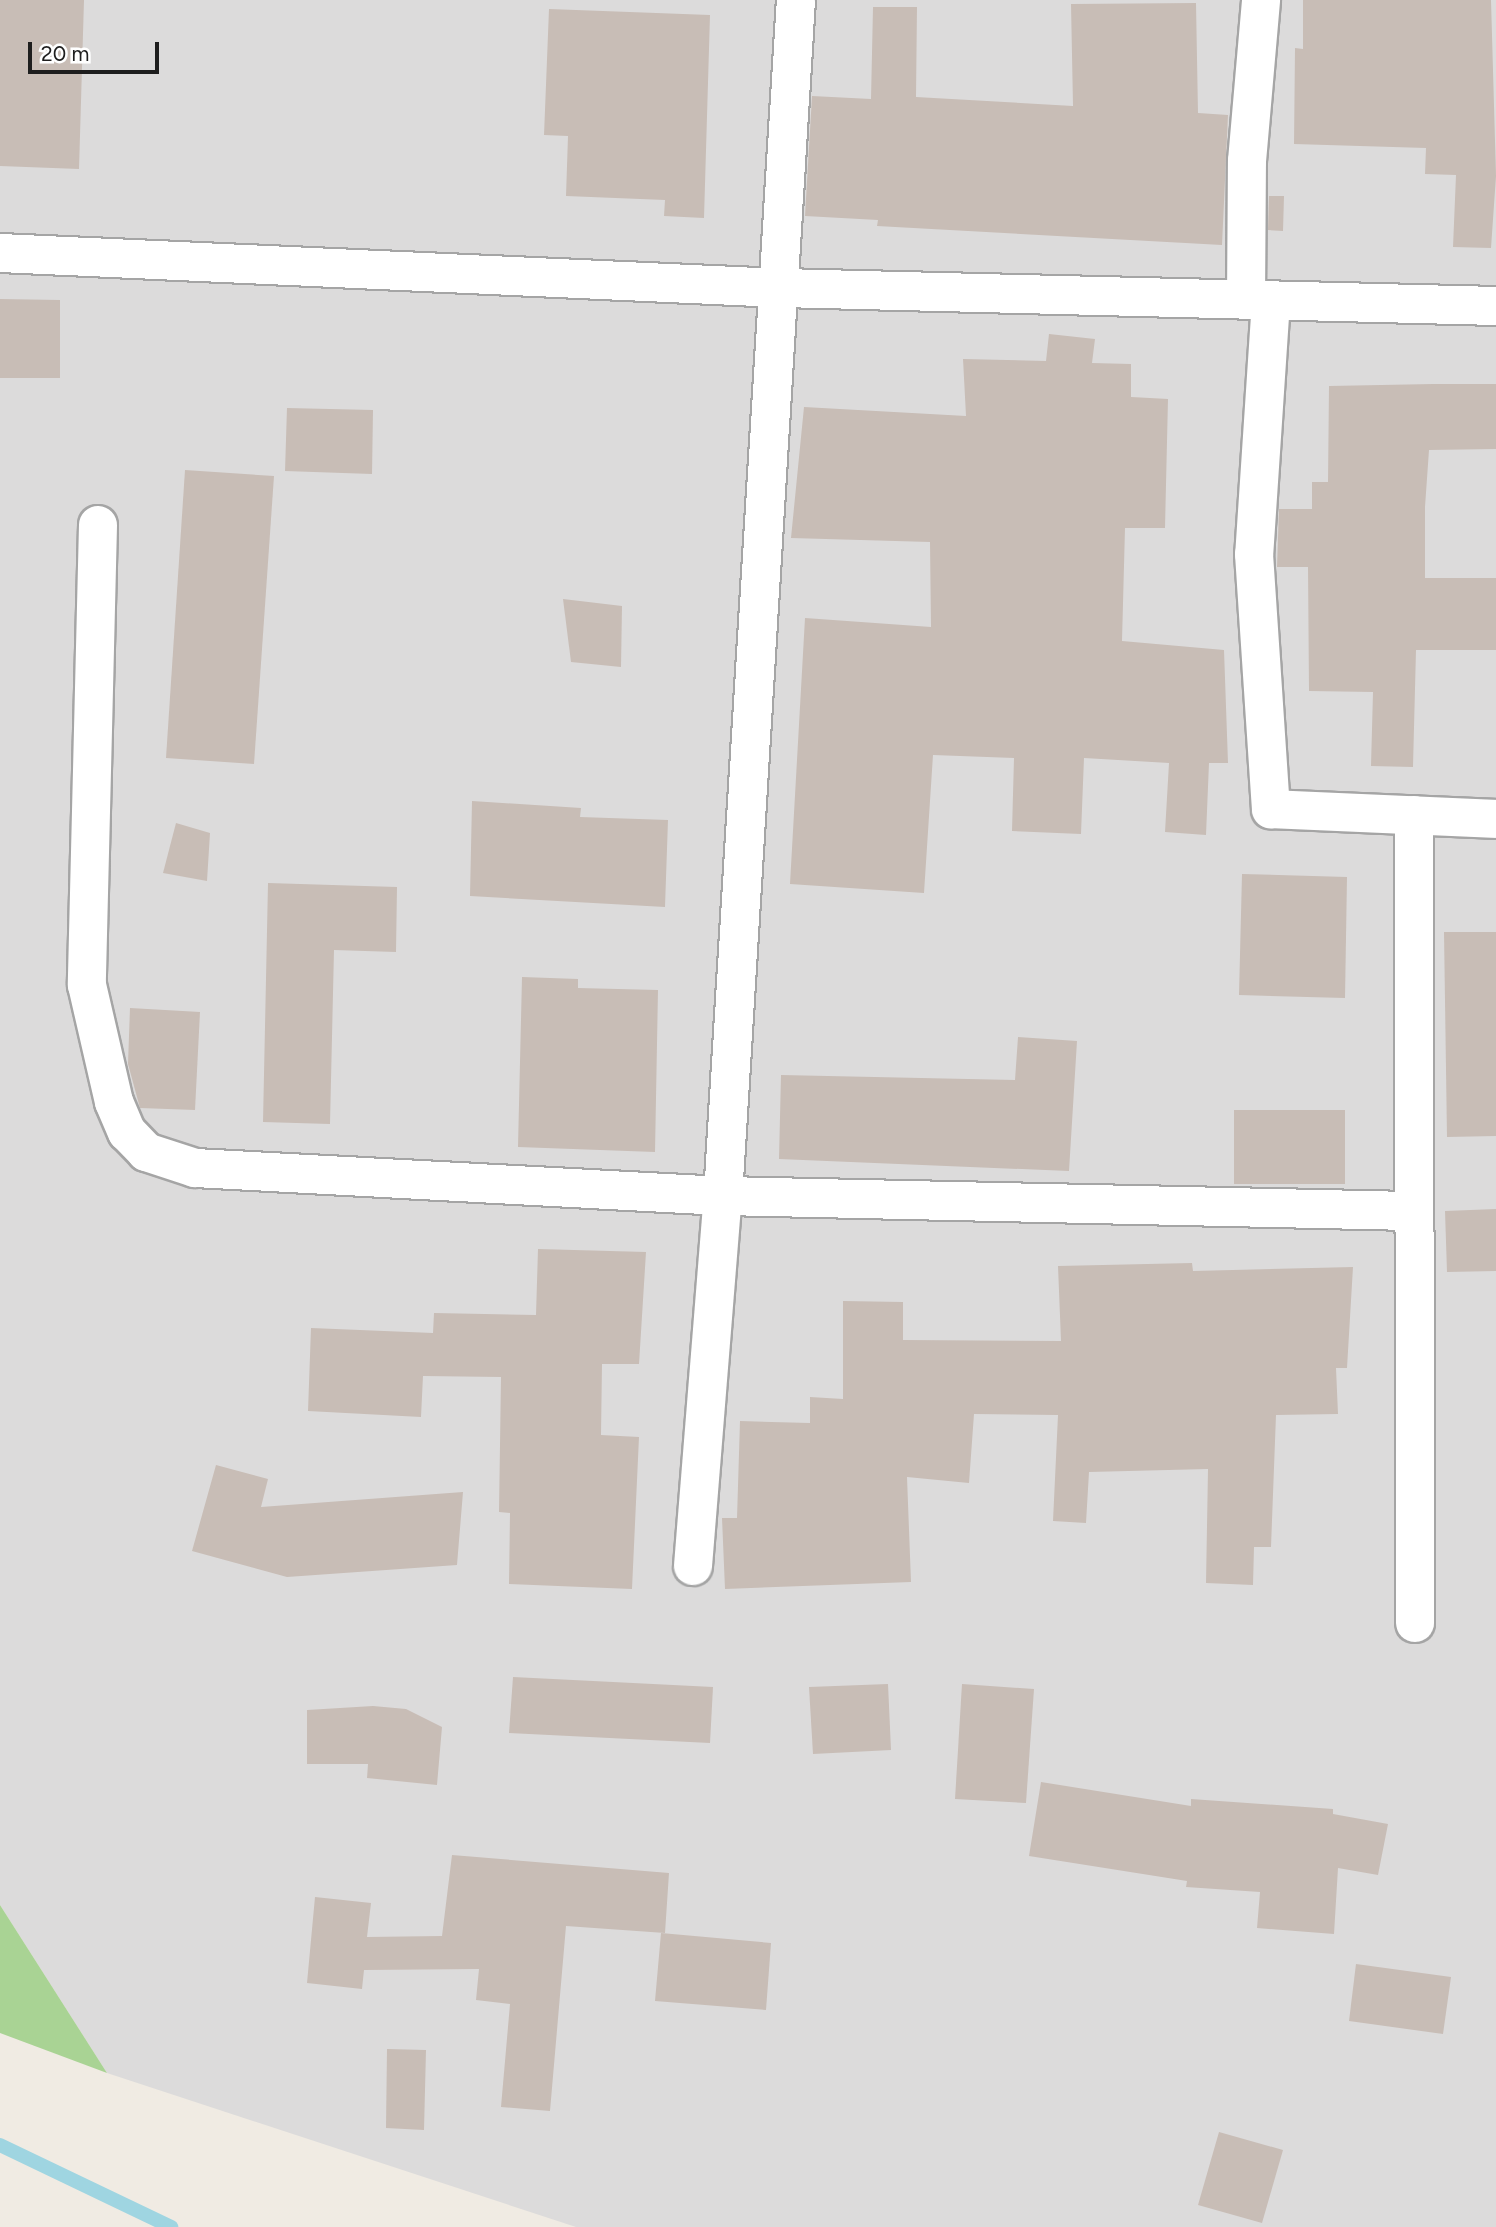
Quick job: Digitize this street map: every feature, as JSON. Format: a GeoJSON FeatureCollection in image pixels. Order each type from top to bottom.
{"type":"FeatureCollection","features":[{"type":"Feature","properties":{"kind":"street"},"geometry":{"type":"LineString","coordinates":[[693,1566],[723,1196],[796,0]]}},
{"type":"Feature","properties":{"kind":"street"},"geometry":{"type":"LineString","coordinates":[[1261,0],[1247,161],[1259,300],[1254,554],[1271,809],[1496,819]]}},
{"type":"Feature","properties":{"kind":"street"},"geometry":{"type":"LineString","coordinates":[[0,253],[780,288],[1496,306]]}},
{"type":"Feature","properties":{"kind":"street"},"geometry":{"type":"LineString","coordinates":[[99,525],[88,985],[114,1102],[127,1132],[146,1152],[195,1168],[723,1196],[1413,1210]]}},
{"type":"Feature","properties":{"kind":"street"},"geometry":{"type":"LineString","coordinates":[[1414,815],[1415,1623]]}},
{"type":"Feature","properties":{"kind":"shaded area"},"geometry":{"type":"Polygon","coordinates":[[[0,0],[1496,0],[1496,2227],[576,2227],[107,2073],[0,1905],[0,0]]]}},
{"type":"Feature","properties":{"kind":"green space"},"geometry":{"type":"Polygon","coordinates":[[[0,1905],[107,2073],[0,2033],[0,1905]]]}},
{"type":"Feature","properties":{"kind":"building"},"geometry":{"type":"Polygon","coordinates":[[[0,0],[84,0],[79,169],[0,166],[0,0]]]}},
{"type":"Feature","properties":{"kind":"building"},"geometry":{"type":"Polygon","coordinates":[[[1303,0],[1491,0],[1496,176],[1491,248],[1453,247],[1456,175],[1425,174],[1426,148],[1294,144],[1295,48],[1303,49],[1303,0]]]}},
{"type":"Feature","properties":{"kind":"building"},"geometry":{"type":"Polygon","coordinates":[[[1196,3],[1198,113],[1228,115],[1222,245],[877,226],[878,220],[805,216],[812,96],[871,99],[873,7],[917,7],[916,97],[1073,106],[1071,4],[1196,3]]]}},
{"type":"Feature","properties":{"kind":"building"},"geometry":{"type":"Polygon","coordinates":[[[549,9],[710,15],[704,218],[664,216],[665,200],[566,196],[568,136],[544,135],[549,9]]]}},
{"type":"Feature","properties":{"kind":"building"},"geometry":{"type":"Polygon","coordinates":[[[1269,196],[1284,196],[1283,231],[1268,230],[1269,196]]]}},
{"type":"Feature","properties":{"kind":"building"},"geometry":{"type":"Polygon","coordinates":[[[0,299],[60,300],[60,378],[0,378],[0,299]]]}},
{"type":"Feature","properties":{"kind":"building"},"geometry":{"type":"Polygon","coordinates":[[[1049,334],[1095,339],[1092,363],[1131,364],[1131,397],[1168,399],[1165,528],[1125,528],[1122,641],[1224,650],[1228,763],[1209,763],[1206,835],[1165,832],[1169,763],[1084,758],[1081,834],[1012,831],[1014,758],[933,755],[924,893],[790,884],[805,618],[931,627],[930,542],[791,538],[804,407],[966,416],[963,359],[1046,361],[1049,334]]]}},
{"type":"Feature","properties":{"kind":"building"},"geometry":{"type":"Polygon","coordinates":[[[1496,384],[1496,449],[1429,450],[1425,507],[1425,578],[1496,578],[1496,650],[1416,650],[1413,767],[1371,766],[1373,692],[1309,691],[1308,567],[1277,567],[1279,509],[1312,509],[1312,482],[1328,482],[1329,386],[1496,384]]]}},
{"type":"Feature","properties":{"kind":"building"},"geometry":{"type":"Polygon","coordinates":[[[287,408],[373,410],[372,474],[285,471],[287,408]]]}},
{"type":"Feature","properties":{"kind":"building"},"geometry":{"type":"Polygon","coordinates":[[[185,470],[274,476],[254,764],[166,758],[185,470]]]}},
{"type":"Feature","properties":{"kind":"building"},"geometry":{"type":"Polygon","coordinates":[[[563,599],[622,606],[621,667],[571,662],[563,599]]]}},
{"type":"Feature","properties":{"kind":"building"},"geometry":{"type":"Polygon","coordinates":[[[472,801],[581,808],[580,817],[668,820],[665,907],[470,896],[472,801]]]}},
{"type":"Feature","properties":{"kind":"building"},"geometry":{"type":"Polygon","coordinates":[[[176,823],[210,833],[207,881],[163,873],[176,823]]]}},
{"type":"Feature","properties":{"kind":"building"},"geometry":{"type":"Polygon","coordinates":[[[1242,874],[1347,877],[1345,998],[1239,995],[1242,874]]]}},
{"type":"Feature","properties":{"kind":"building"},"geometry":{"type":"Polygon","coordinates":[[[268,883],[397,887],[396,952],[334,950],[330,1124],[263,1122],[268,883]]]}},
{"type":"Feature","properties":{"kind":"building"},"geometry":{"type":"Polygon","coordinates":[[[1444,932],[1496,932],[1496,1136],[1447,1137],[1444,932]]]}},
{"type":"Feature","properties":{"kind":"building"},"geometry":{"type":"Polygon","coordinates":[[[522,977],[578,979],[578,988],[658,990],[655,1152],[518,1147],[522,977]]]}},
{"type":"Feature","properties":{"kind":"building"},"geometry":{"type":"Polygon","coordinates":[[[130,1008],[200,1012],[195,1110],[140,1108],[128,1064],[130,1008]]]}},
{"type":"Feature","properties":{"kind":"building"},"geometry":{"type":"Polygon","coordinates":[[[1018,1037],[1077,1041],[1069,1171],[779,1159],[781,1075],[1015,1080],[1018,1037]]]}},
{"type":"Feature","properties":{"kind":"building"},"geometry":{"type":"Polygon","coordinates":[[[1234,1110],[1345,1110],[1345,1184],[1234,1184],[1234,1110]]]}},
{"type":"Feature","properties":{"kind":"building"},"geometry":{"type":"Polygon","coordinates":[[[1496,1209],[1496,1271],[1447,1272],[1445,1211],[1496,1209]]]}},
{"type":"Feature","properties":{"kind":"building"},"geometry":{"type":"Polygon","coordinates":[[[538,1249],[646,1252],[639,1364],[602,1364],[601,1435],[639,1437],[632,1589],[509,1584],[510,1513],[499,1512],[501,1377],[423,1376],[421,1417],[308,1411],[311,1328],[433,1333],[434,1313],[536,1315],[538,1249]]]}},
{"type":"Feature","properties":{"kind":"building"},"geometry":{"type":"Polygon","coordinates":[[[1192,1263],[1193,1271],[1353,1267],[1347,1368],[1336,1368],[1338,1414],[1276,1415],[1271,1547],[1254,1547],[1253,1585],[1206,1583],[1208,1469],[1089,1472],[1086,1523],[1053,1521],[1058,1415],[974,1414],[969,1483],[907,1477],[911,1582],[725,1589],[722,1518],[737,1518],[740,1421],[810,1423],[810,1397],[843,1399],[843,1301],[903,1302],[903,1340],[1061,1341],[1058,1266],[1192,1263]]]}},
{"type":"Feature","properties":{"kind":"building"},"geometry":{"type":"Polygon","coordinates":[[[216,1465],[268,1479],[261,1507],[463,1492],[457,1565],[287,1577],[192,1551],[216,1465]]]}},
{"type":"Feature","properties":{"kind":"building"},"geometry":{"type":"Polygon","coordinates":[[[513,1677],[713,1687],[710,1743],[509,1733],[513,1677]]]}},
{"type":"Feature","properties":{"kind":"building"},"geometry":{"type":"Polygon","coordinates":[[[888,1684],[891,1750],[813,1754],[809,1687],[888,1684]]]}},
{"type":"Feature","properties":{"kind":"building"},"geometry":{"type":"Polygon","coordinates":[[[962,1684],[1034,1689],[1026,1803],[955,1799],[962,1684]]]}},
{"type":"Feature","properties":{"kind":"building"},"geometry":{"type":"Polygon","coordinates":[[[373,1706],[406,1709],[442,1727],[437,1785],[367,1778],[368,1764],[307,1764],[307,1710],[373,1706]]]}},
{"type":"Feature","properties":{"kind":"building"},"geometry":{"type":"Polygon","coordinates":[[[1041,1782],[1191,1806],[1191,1799],[1333,1809],[1333,1814],[1388,1824],[1378,1875],[1338,1868],[1334,1934],[1257,1928],[1260,1892],[1186,1887],[1187,1881],[1029,1856],[1041,1782]]]}},
{"type":"Feature","properties":{"kind":"building"},"geometry":{"type":"Polygon","coordinates":[[[452,1855],[669,1873],[665,1933],[566,1926],[550,2111],[501,2107],[510,2004],[476,2000],[479,1969],[364,1970],[362,1989],[307,1983],[315,1897],[371,1903],[367,1937],[442,1936],[452,1855]]]}},
{"type":"Feature","properties":{"kind":"building"},"geometry":{"type":"Polygon","coordinates":[[[661,1933],[771,1943],[766,2010],[655,2001],[661,1933]]]}},
{"type":"Feature","properties":{"kind":"building"},"geometry":{"type":"Polygon","coordinates":[[[1356,1964],[1451,1977],[1443,2034],[1349,2021],[1356,1964]]]}},
{"type":"Feature","properties":{"kind":"building"},"geometry":{"type":"Polygon","coordinates":[[[387,2049],[426,2050],[424,2130],[386,2128],[387,2049]]]}},
{"type":"Feature","properties":{"kind":"building"},"geometry":{"type":"Polygon","coordinates":[[[1219,2132],[1283,2150],[1262,2223],[1198,2205],[1219,2132]]]}},
{"type":"Feature","properties":{"kind":"waterway"},"geometry":{"type":"LineString","coordinates":[[0,2145],[171,2227]]}}]}
